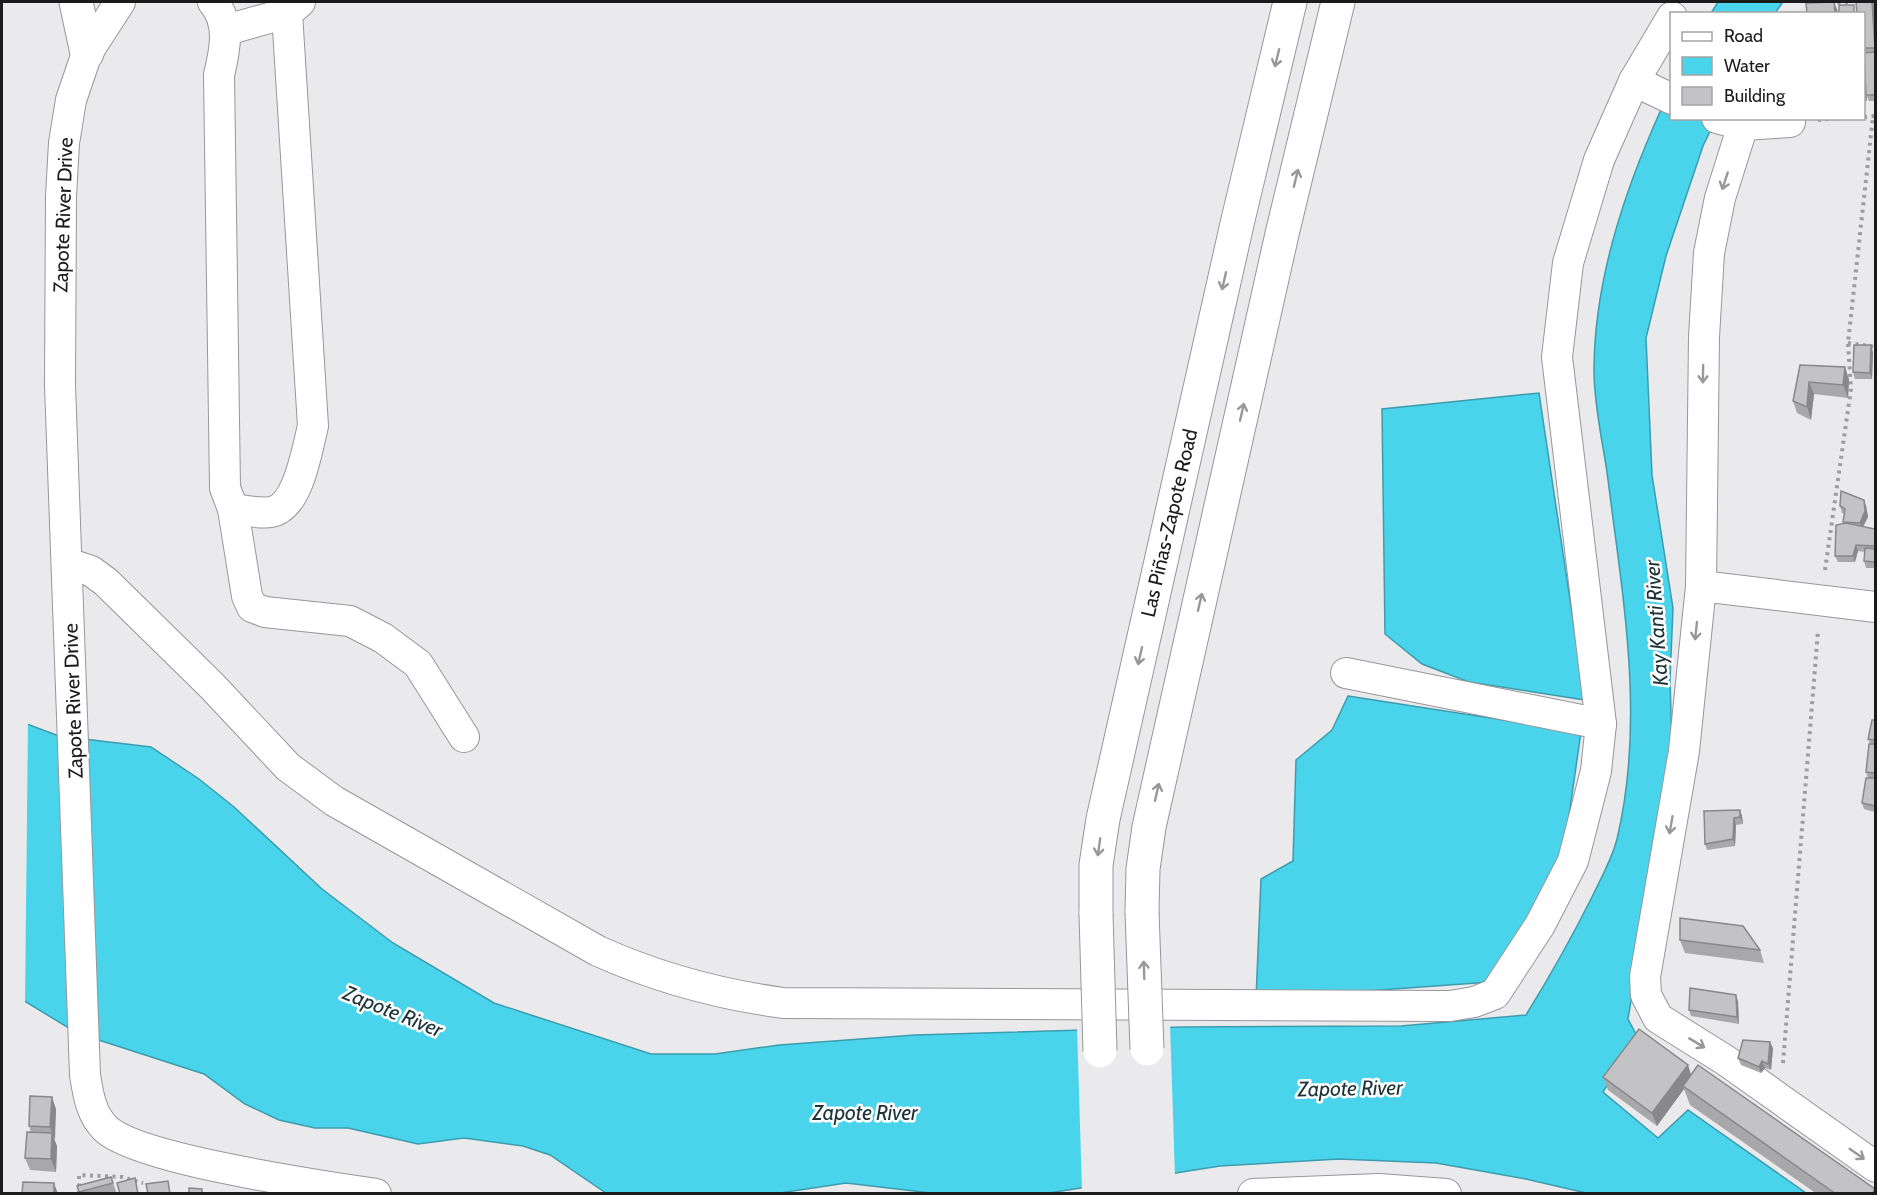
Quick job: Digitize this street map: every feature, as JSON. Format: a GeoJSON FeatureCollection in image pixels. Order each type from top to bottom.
{"type":"FeatureCollection","features":[{"type":"Feature","properties":{"kind":"main road"},"geometry":{"type":"LineString","coordinates":[[76,2],[87,53]]}},
{"type":"Feature","properties":{"kind":"main road","name":"Las Piñas-Zapote Road"},"geometry":{"type":"LineString","coordinates":[[1100,1051],[1096,865],[1103,819],[1237,224],[1290,2]]}},
{"type":"Feature","properties":{"kind":"main road"},"geometry":{"type":"LineString","coordinates":[[1147,1049],[1142,912],[1143,869],[1149,827],[1279,246],[1338,2]]}},
{"type":"Feature","properties":{"kind":"street","name":"Zapote River Drive"},"geometry":{"type":"LineString","coordinates":[[120,2],[87,53],[71,100],[64,143],[61,196],[60,385],[85,1075],[94,1113],[109,1131],[131,1144],[229,1167],[376,1194]]}},
{"type":"Feature","properties":{"kind":"street"},"geometry":{"type":"LineString","coordinates":[[213,2],[220,9],[226,30],[223,65],[219,75],[225,488],[233,509],[247,596],[252,607],[265,612],[350,621],[383,638],[418,663],[464,737]]}},
{"type":"Feature","properties":{"kind":"street"},"geometry":{"type":"LineString","coordinates":[[226,30],[293,7],[313,426],[299,481],[280,508],[270,512],[233,509]]}},
{"type":"Feature","properties":{"kind":"street"},"geometry":{"type":"LineString","coordinates":[[67,563],[91,571],[112,587],[212,686],[288,767],[334,801],[598,951],[642,971],[687,986],[733,997],[783,1004],[1450,1006],[1474,1002],[1494,994],[1540,926],[1573,861],[1596,771],[1601,724],[1557,357],[1568,263],[1599,160],[1653,90],[1670,23]]}},
{"type":"Feature","properties":{"kind":"street"},"geometry":{"type":"LineString","coordinates":[[1790,122],[1727,121],[1720,198],[1709,253],[1704,337],[1701,586],[1683,751],[1645,977],[1646,995],[1658,1018],[1725,1060],[1875,1167]]}},
{"type":"Feature","properties":{"kind":"street"},"geometry":{"type":"LineString","coordinates":[[1701,586],[1875,607]]}},
{"type":"Feature","properties":{"kind":"street"},"geometry":{"type":"LineString","coordinates":[[1346,673],[1601,724]]}},
{"type":"Feature","properties":{"kind":"street"},"geometry":{"type":"LineString","coordinates":[[1252,1194],[1379,1189],[1446,1194]]}},
{"type":"Feature","properties":{"kind":"path"},"geometry":{"type":"LineString","coordinates":[[1825,3],[1848,2]]}},
{"type":"Feature","properties":{"kind":"path"},"geometry":{"type":"LineString","coordinates":[[1848,343],[1875,347]]}},
{"type":"Feature","properties":{"kind":"path"},"geometry":{"type":"LineString","coordinates":[[79,1194],[79,1175],[122,1177],[153,1185]]}},
{"type":"Feature","properties":{"kind":"water"},"geometry":{"type":"Polygon","coordinates":[[[1718,2],[1783,2],[1776,12],[1712,12],[1718,2]]]}},
{"type":"Feature","properties":{"kind":"water"},"geometry":{"type":"Polygon","coordinates":[[[1670,90],[1670,120],[1716,120],[1703,146],[1666,256],[1646,338],[1652,475],[1673,608],[1670,680],[1672,748],[1628,1019],[1637,1036],[1603,1092],[1658,1138],[1688,1110],[1806,1193],[1586,1193],[1526,1179],[1436,1163],[1339,1159],[1220,1166],[1049,1193],[931,1193],[846,1183],[780,1193],[606,1193],[550,1155],[523,1146],[464,1138],[418,1144],[348,1128],[315,1128],[279,1120],[245,1104],[204,1074],[77,1033],[8,991],[27,724],[59,736],[151,747],[199,779],[234,807],[322,889],[393,943],[494,1003],[651,1054],[715,1054],[779,1045],[915,1035],[1182,1027],[1401,1026],[1526,1015],[1569,942],[1609,861],[1617,839],[1626,793],[1631,701],[1628,656],[1619,564],[1595,396],[1594,371],[1600,298],[1608,261],[1629,190],[1670,90]]]}},
{"type":"Feature","properties":{"kind":"water"},"geometry":{"type":"Polygon","coordinates":[[[1539,393],[1585,700],[1469,682],[1422,664],[1385,634],[1382,409],[1539,393]]]}},
{"type":"Feature","properties":{"kind":"water"},"geometry":{"type":"Polygon","coordinates":[[[1348,696],[1581,732],[1563,857],[1490,982],[1256,999],[1261,879],[1293,861],[1296,760],[1332,730],[1348,696]]]}},
{"type":"Feature","properties":{"kind":"pier"},"geometry":{"type":"Polygon","coordinates":[[[2,710],[28,721],[25,1006],[2,989],[2,710]]]}},
{"type":"Feature","properties":{"kind":"pier"},"geometry":{"type":"Polygon","coordinates":[[[1170,1024],[1175,1177],[1082,1191],[1077,1027],[1170,1024]]]}},
{"type":"Feature","properties":{"kind":"building"},"geometry":{"type":"Polygon","coordinates":[[[1834,2],[1835,12],[1807,12],[1806,3],[1834,2]]]}},
{"type":"Feature","properties":{"kind":"building"},"geometry":{"type":"Polygon","coordinates":[[[1856,2],[1872,2],[1875,48],[1865,48],[1865,12],[1857,12],[1856,2]]]}},
{"type":"Feature","properties":{"kind":"building"},"geometry":{"type":"Polygon","coordinates":[[[1873,2],[1875,2],[1875,41],[1873,2]]]}},
{"type":"Feature","properties":{"kind":"building"},"geometry":{"type":"Polygon","coordinates":[[[1839,5],[1854,5],[1854,12],[1839,12],[1839,5]]]}},
{"type":"Feature","properties":{"kind":"building"},"geometry":{"type":"Polygon","coordinates":[[[1875,52],[1875,95],[1866,95],[1865,53],[1875,52]]]}},
{"type":"Feature","properties":{"kind":"building"},"geometry":{"type":"Polygon","coordinates":[[[1854,345],[1871,345],[1870,373],[1853,372],[1854,345]]]}},
{"type":"Feature","properties":{"kind":"building"},"geometry":{"type":"Polygon","coordinates":[[[1800,365],[1845,367],[1843,385],[1809,382],[1807,407],[1793,401],[1800,365]]]}},
{"type":"Feature","properties":{"kind":"building"},"geometry":{"type":"Polygon","coordinates":[[[1841,491],[1864,500],[1865,511],[1860,523],[1843,522],[1845,509],[1840,506],[1841,491]]]}},
{"type":"Feature","properties":{"kind":"building"},"geometry":{"type":"Polygon","coordinates":[[[1846,523],[1875,529],[1875,546],[1856,545],[1853,556],[1835,556],[1836,525],[1846,523]]]}},
{"type":"Feature","properties":{"kind":"building"},"geometry":{"type":"Polygon","coordinates":[[[1865,548],[1875,549],[1875,562],[1864,561],[1865,548]]]}},
{"type":"Feature","properties":{"kind":"building"},"geometry":{"type":"Polygon","coordinates":[[[1872,720],[1875,720],[1875,740],[1868,739],[1872,720]]]}},
{"type":"Feature","properties":{"kind":"building"},"geometry":{"type":"Polygon","coordinates":[[[1869,744],[1875,744],[1875,773],[1866,772],[1869,744]]]}},
{"type":"Feature","properties":{"kind":"building"},"geometry":{"type":"Polygon","coordinates":[[[1866,778],[1875,778],[1875,806],[1862,803],[1866,778]]]}},
{"type":"Feature","properties":{"kind":"building"},"geometry":{"type":"Polygon","coordinates":[[[1740,810],[1740,817],[1734,818],[1733,839],[1705,844],[1704,811],[1740,810]]]}},
{"type":"Feature","properties":{"kind":"building"},"geometry":{"type":"Polygon","coordinates":[[[1680,918],[1743,926],[1760,950],[1680,940],[1680,918]]]}},
{"type":"Feature","properties":{"kind":"building"},"geometry":{"type":"Polygon","coordinates":[[[1690,988],[1736,995],[1737,1017],[1689,1010],[1690,988]]]}},
{"type":"Feature","properties":{"kind":"building"},"geometry":{"type":"Polygon","coordinates":[[[1639,1029],[1688,1065],[1652,1113],[1603,1077],[1639,1029]]]}},
{"type":"Feature","properties":{"kind":"building"},"geometry":{"type":"Polygon","coordinates":[[[1743,1040],[1770,1042],[1768,1064],[1762,1061],[1759,1067],[1738,1058],[1743,1040]]]}},
{"type":"Feature","properties":{"kind":"building"},"geometry":{"type":"Polygon","coordinates":[[[1698,1065],[1875,1189],[1872,1194],[1836,1194],[1683,1086],[1698,1065]]]}},
{"type":"Feature","properties":{"kind":"building"},"geometry":{"type":"Polygon","coordinates":[[[30,1096],[52,1097],[50,1127],[29,1126],[30,1096]]]}},
{"type":"Feature","properties":{"kind":"building"},"geometry":{"type":"Polygon","coordinates":[[[27,1132],[52,1133],[51,1159],[25,1158],[27,1132]]]}},
{"type":"Feature","properties":{"kind":"building"},"geometry":{"type":"Polygon","coordinates":[[[111,1177],[113,1183],[79,1192],[77,1186],[111,1177]]]}},
{"type":"Feature","properties":{"kind":"building"},"geometry":{"type":"Polygon","coordinates":[[[135,1178],[138,1194],[120,1194],[117,1183],[135,1178]]]}},
{"type":"Feature","properties":{"kind":"building"},"geometry":{"type":"Polygon","coordinates":[[[168,1181],[170,1194],[148,1194],[146,1184],[168,1181]]]}},
{"type":"Feature","properties":{"kind":"building"},"geometry":{"type":"Polygon","coordinates":[[[23,1182],[54,1183],[54,1194],[22,1194],[23,1182]]]}},
{"type":"Feature","properties":{"kind":"building"},"geometry":{"type":"Polygon","coordinates":[[[189,1188],[202,1189],[202,1194],[189,1194],[189,1188]]]}},
{"type":"Feature","properties":{"kind":"water label","name":"Kay Kanti River"},"geometry":{"type":"Point","coordinates":[1656,623]}},
{"type":"Feature","properties":{"kind":"water label","name":"Zapote River"},"geometry":{"type":"Point","coordinates":[393,1011]}},
{"type":"Feature","properties":{"kind":"water label","name":"Zapote River"},"geometry":{"type":"Point","coordinates":[1350,1088]}},
{"type":"Feature","properties":{"kind":"water label","name":"Zapote River"},"geometry":{"type":"Point","coordinates":[865,1112]}}]}
